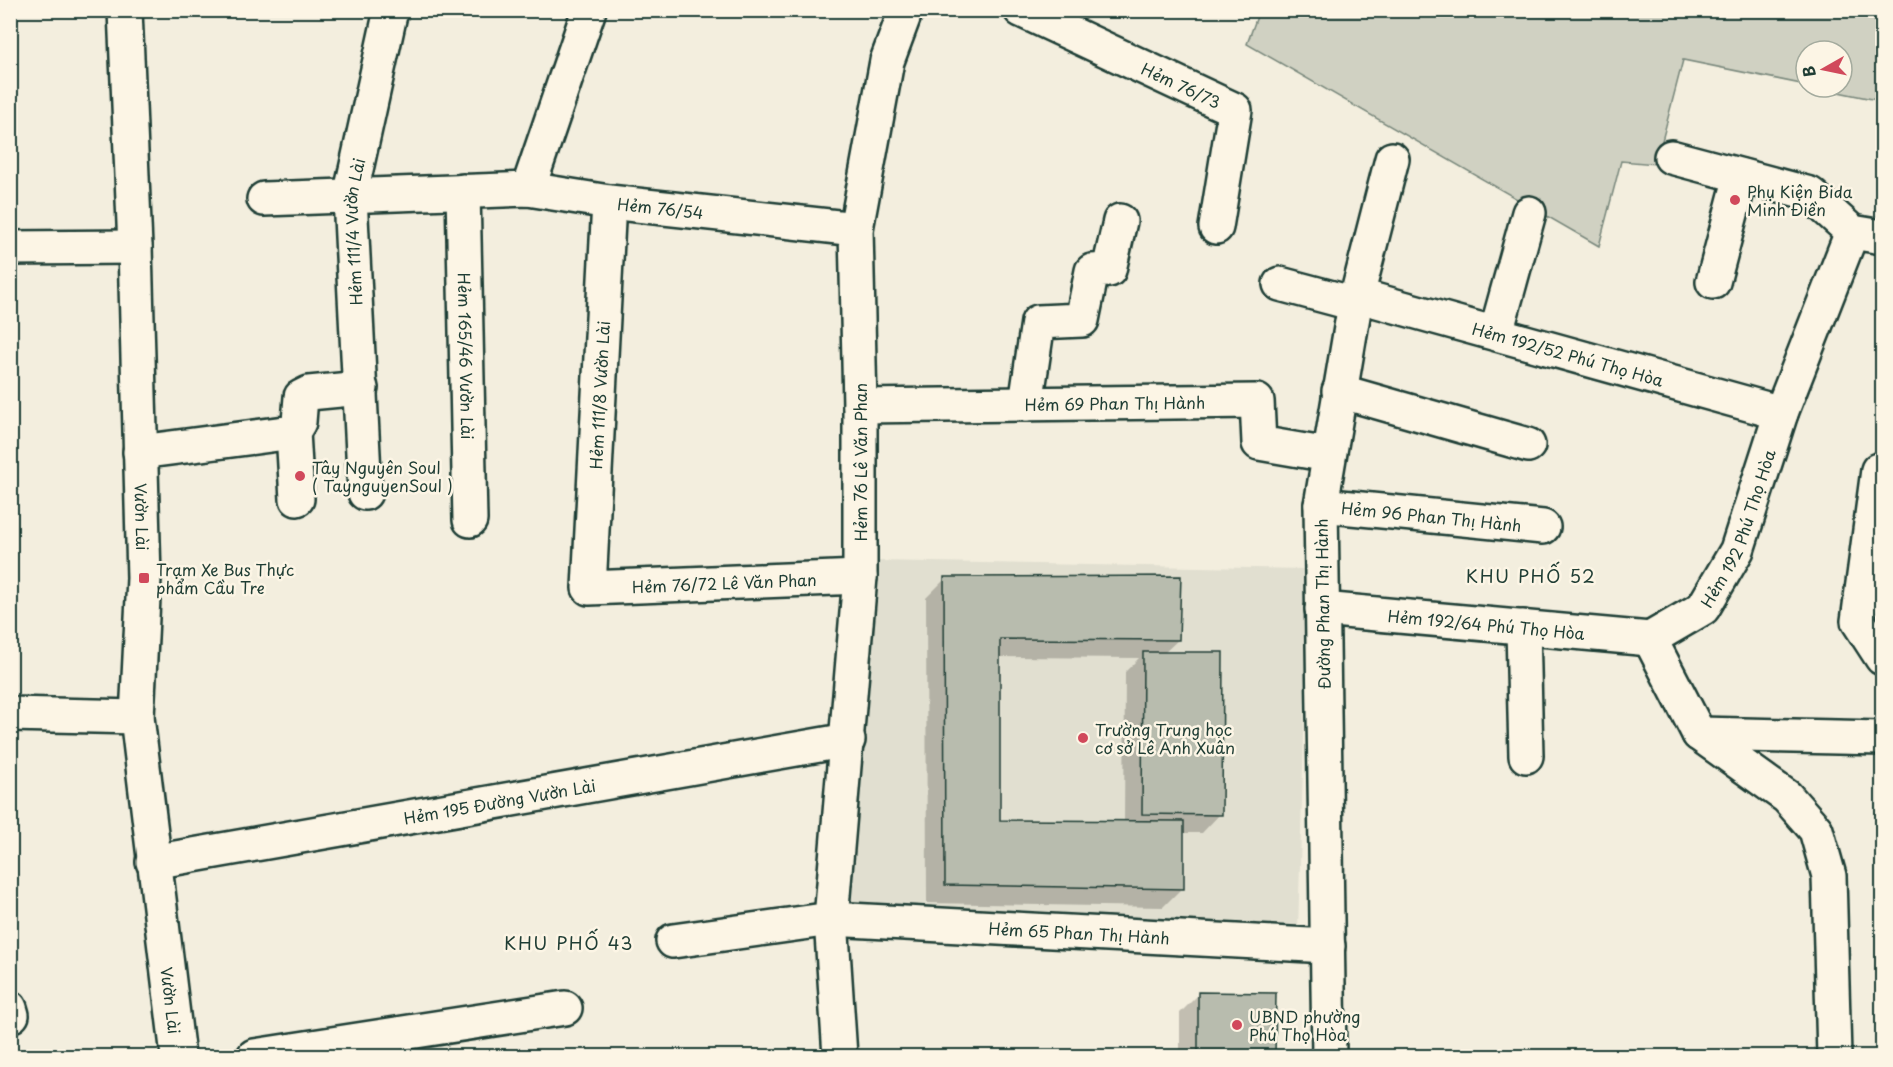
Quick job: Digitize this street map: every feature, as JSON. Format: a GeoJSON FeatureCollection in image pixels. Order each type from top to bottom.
{"type":"FeatureCollection","features":[{"type":"Feature","properties":{"kind":"street","name":"Vườn Lài"},"geometry":{"type":"LineString","coordinates":[[125,10],[135,247],[144,578],[137,717],[178,1056]]}},
{"type":"Feature","properties":{"kind":"street","name":"Hẻm 111/4 Vườn Lài"},"geometry":{"type":"LineString","coordinates":[[365,493],[350,196],[391,10]]}},
{"type":"Feature","properties":{"kind":"street"},"geometry":{"type":"LineString","coordinates":[[528,189],[589,10]]}},
{"type":"Feature","properties":{"kind":"street","name":"Hẻm 76 Lê Văn Phan"},"geometry":{"type":"LineString","coordinates":[[840,1056],[831,919],[848,740],[860,577],[860,406],[856,229],[887,61],[906,10]]}},
{"type":"Feature","properties":{"kind":"street","name":"Hẻm 76/73"},"geometry":{"type":"LineString","coordinates":[[1021,10],[1235,110],[1216,227]]}},
{"type":"Feature","properties":{"kind":"street"},"geometry":{"type":"LineString","coordinates":[[1671,157],[1810,194],[1867,235]]}},
{"type":"Feature","properties":{"kind":"street","name":"Đường Phan Thị Hành"},"geometry":{"type":"LineString","coordinates":[[1329,1056],[1321,505],[1355,300],[1392,159]]}},
{"type":"Feature","properties":{"kind":"street"},"geometry":{"type":"LineString","coordinates":[[1713,282],[1741,176]]}},
{"type":"Feature","properties":{"kind":"street","name":"Hẻm 76/54"},"geometry":{"type":"LineString","coordinates":[[264,199],[528,189],[609,202],[856,229]]}},
{"type":"Feature","properties":{"kind":"street","name":"Hẻm 165/46 Vườn Lài"},"geometry":{"type":"LineString","coordinates":[[463,191],[470,520]]}},
{"type":"Feature","properties":{"kind":"street","name":"Hẻm 111/8 Vườn Lài"},"geometry":{"type":"LineString","coordinates":[[589,588],[609,202]]}},
{"type":"Feature","properties":{"kind":"street"},"geometry":{"type":"LineString","coordinates":[[1496,333],[1529,213]]}},
{"type":"Feature","properties":{"kind":"street"},"geometry":{"type":"LineString","coordinates":[[1026,404],[1038,322],[1082,320],[1092,271],[1109,270],[1120,221]]}},
{"type":"Feature","properties":{"kind":"street","name":"Hẻm 192 Phú Thọ Hòa"},"geometry":{"type":"LineString","coordinates":[[1650,639],[1702,608],[1737,550],[1781,413],[1867,235]]}},
{"type":"Feature","properties":{"kind":"street"},"geometry":{"type":"LineString","coordinates":[[10,248],[135,247]]}},
{"type":"Feature","properties":{"kind":"street","name":"Hẻm 192/52 Phú Thọ Hòa"},"geometry":{"type":"LineString","coordinates":[[1280,284],[1496,333],[1781,413]]}},
{"type":"Feature","properties":{"kind":"street"},"geometry":{"type":"LineString","coordinates":[[297,499],[293,432],[298,422],[301,397],[309,393],[361,388]]}},
{"type":"Feature","properties":{"kind":"street"},"geometry":{"type":"LineString","coordinates":[[1339,391],[1528,445]]}},
{"type":"Feature","properties":{"kind":"street","name":"Hẻm 69 Phan Thị Hành"},"geometry":{"type":"LineString","coordinates":[[860,406],[1257,401],[1259,443],[1329,454]]}},
{"type":"Feature","properties":{"kind":"street"},"geometry":{"type":"LineString","coordinates":[[140,452],[293,432]]}},
{"type":"Feature","properties":{"kind":"street"},"geometry":{"type":"LineString","coordinates":[[1882,471],[1878,470],[1858,621],[1882,658]]}},
{"type":"Feature","properties":{"kind":"street","name":"Hẻm 96 Phan Thị Hành"},"geometry":{"type":"LineString","coordinates":[[1321,505],[1543,527]]}},
{"type":"Feature","properties":{"kind":"street","name":"Hẻm 76/72 Lê Văn Phan"},"geometry":{"type":"LineString","coordinates":[[589,588],[860,577]]}},
{"type":"Feature","properties":{"kind":"street","name":"Hẻm 192/64 Phú Thọ Hòa"},"geometry":{"type":"LineString","coordinates":[[1322,609],[1650,639]]}},
{"type":"Feature","properties":{"kind":"street"},"geometry":{"type":"LineString","coordinates":[[1523,627],[1526,756]]}},
{"type":"Feature","properties":{"kind":"street"},"geometry":{"type":"LineString","coordinates":[[1650,639],[1699,734],[1787,797],[1816,830],[1829,876],[1834,1056]]}},
{"type":"Feature","properties":{"kind":"street"},"geometry":{"type":"LineString","coordinates":[[10,714],[137,717]]}},
{"type":"Feature","properties":{"kind":"street"},"geometry":{"type":"LineString","coordinates":[[1699,734],[1882,738]]}},
{"type":"Feature","properties":{"kind":"street","name":"Hẻm 195 Đường Vườn Lài"},"geometry":{"type":"LineString","coordinates":[[153,862],[848,740]]}},
{"type":"Feature","properties":{"kind":"street","name":"Hẻm 65 Phan Thị Hành"},"geometry":{"type":"LineString","coordinates":[[673,941],[831,919],[1328,946]]}},
{"type":"Feature","properties":{"kind":"street"},"geometry":{"type":"LineString","coordinates":[[254,1056],[565,1008]]}},
{"type":"Feature","properties":{"kind":"shaded area"},"geometry":{"type":"Polygon","coordinates":[[[1259,11],[1882,11],[1882,101],[1854,95],[1854,39],[1794,39],[1794,83],[1683,60],[1656,164],[1621,161],[1599,246],[1247,44],[1259,11]]]}},
{"type":"Feature","properties":{"kind":"shaded area","name":"Trường Trung học cơ sở Lê Anh Xuân"},"geometry":{"type":"Polygon","coordinates":[[[877,561],[1309,569],[1298,931],[846,907],[877,561]]]}},
{"type":"Feature","properties":{"kind":"building"},"geometry":{"type":"Polygon","coordinates":[[[1181,576],[1179,640],[1000,639],[1000,820],[1184,821],[1184,889],[945,885],[944,577],[1181,576]]]}},
{"type":"Feature","properties":{"kind":"building"},"geometry":{"type":"Polygon","coordinates":[[[1143,652],[1223,652],[1222,815],[1142,814],[1143,652]]]}},
{"type":"Feature","properties":{"kind":"building","name":"UBND phường Phú Thọ Hòa"},"geometry":{"type":"Polygon","coordinates":[[[1198,992],[1276,993],[1275,1056],[1198,1056],[1198,992]]]}},
{"type":"Feature","properties":{"kind":"place","name":"Phụ Kiện Bida Minh Điền"},"geometry":{"type":"Point","coordinates":[1735,200]}},
{"type":"Feature","properties":{"kind":"place","name":"Tây Nguyên Soul ( TaynguyenSoul )"},"geometry":{"type":"Point","coordinates":[300,476]}},
{"type":"Feature","properties":{"kind":"place","name":"Trạm Xe Bus Thực phẩm Cầu Tre"},"geometry":{"type":"Point","coordinates":[144,578]}},
{"type":"Feature","properties":{"kind":"place","name":"Trường Trung học cơ sở Lê Anh Xuân"},"geometry":{"type":"Point","coordinates":[1083,738]}},
{"type":"Feature","properties":{"kind":"place","name":"UBND phường Phú Thọ Hòa"},"geometry":{"type":"Point","coordinates":[1237,1025]}},
{"type":"Feature","properties":{"kind":"district","name":"KHU PHỐ 52"},"geometry":{"type":"Point","coordinates":[1531,575]}},
{"type":"Feature","properties":{"kind":"district","name":"KHU PHỐ 43"},"geometry":{"type":"Point","coordinates":[569,942]}}]}
